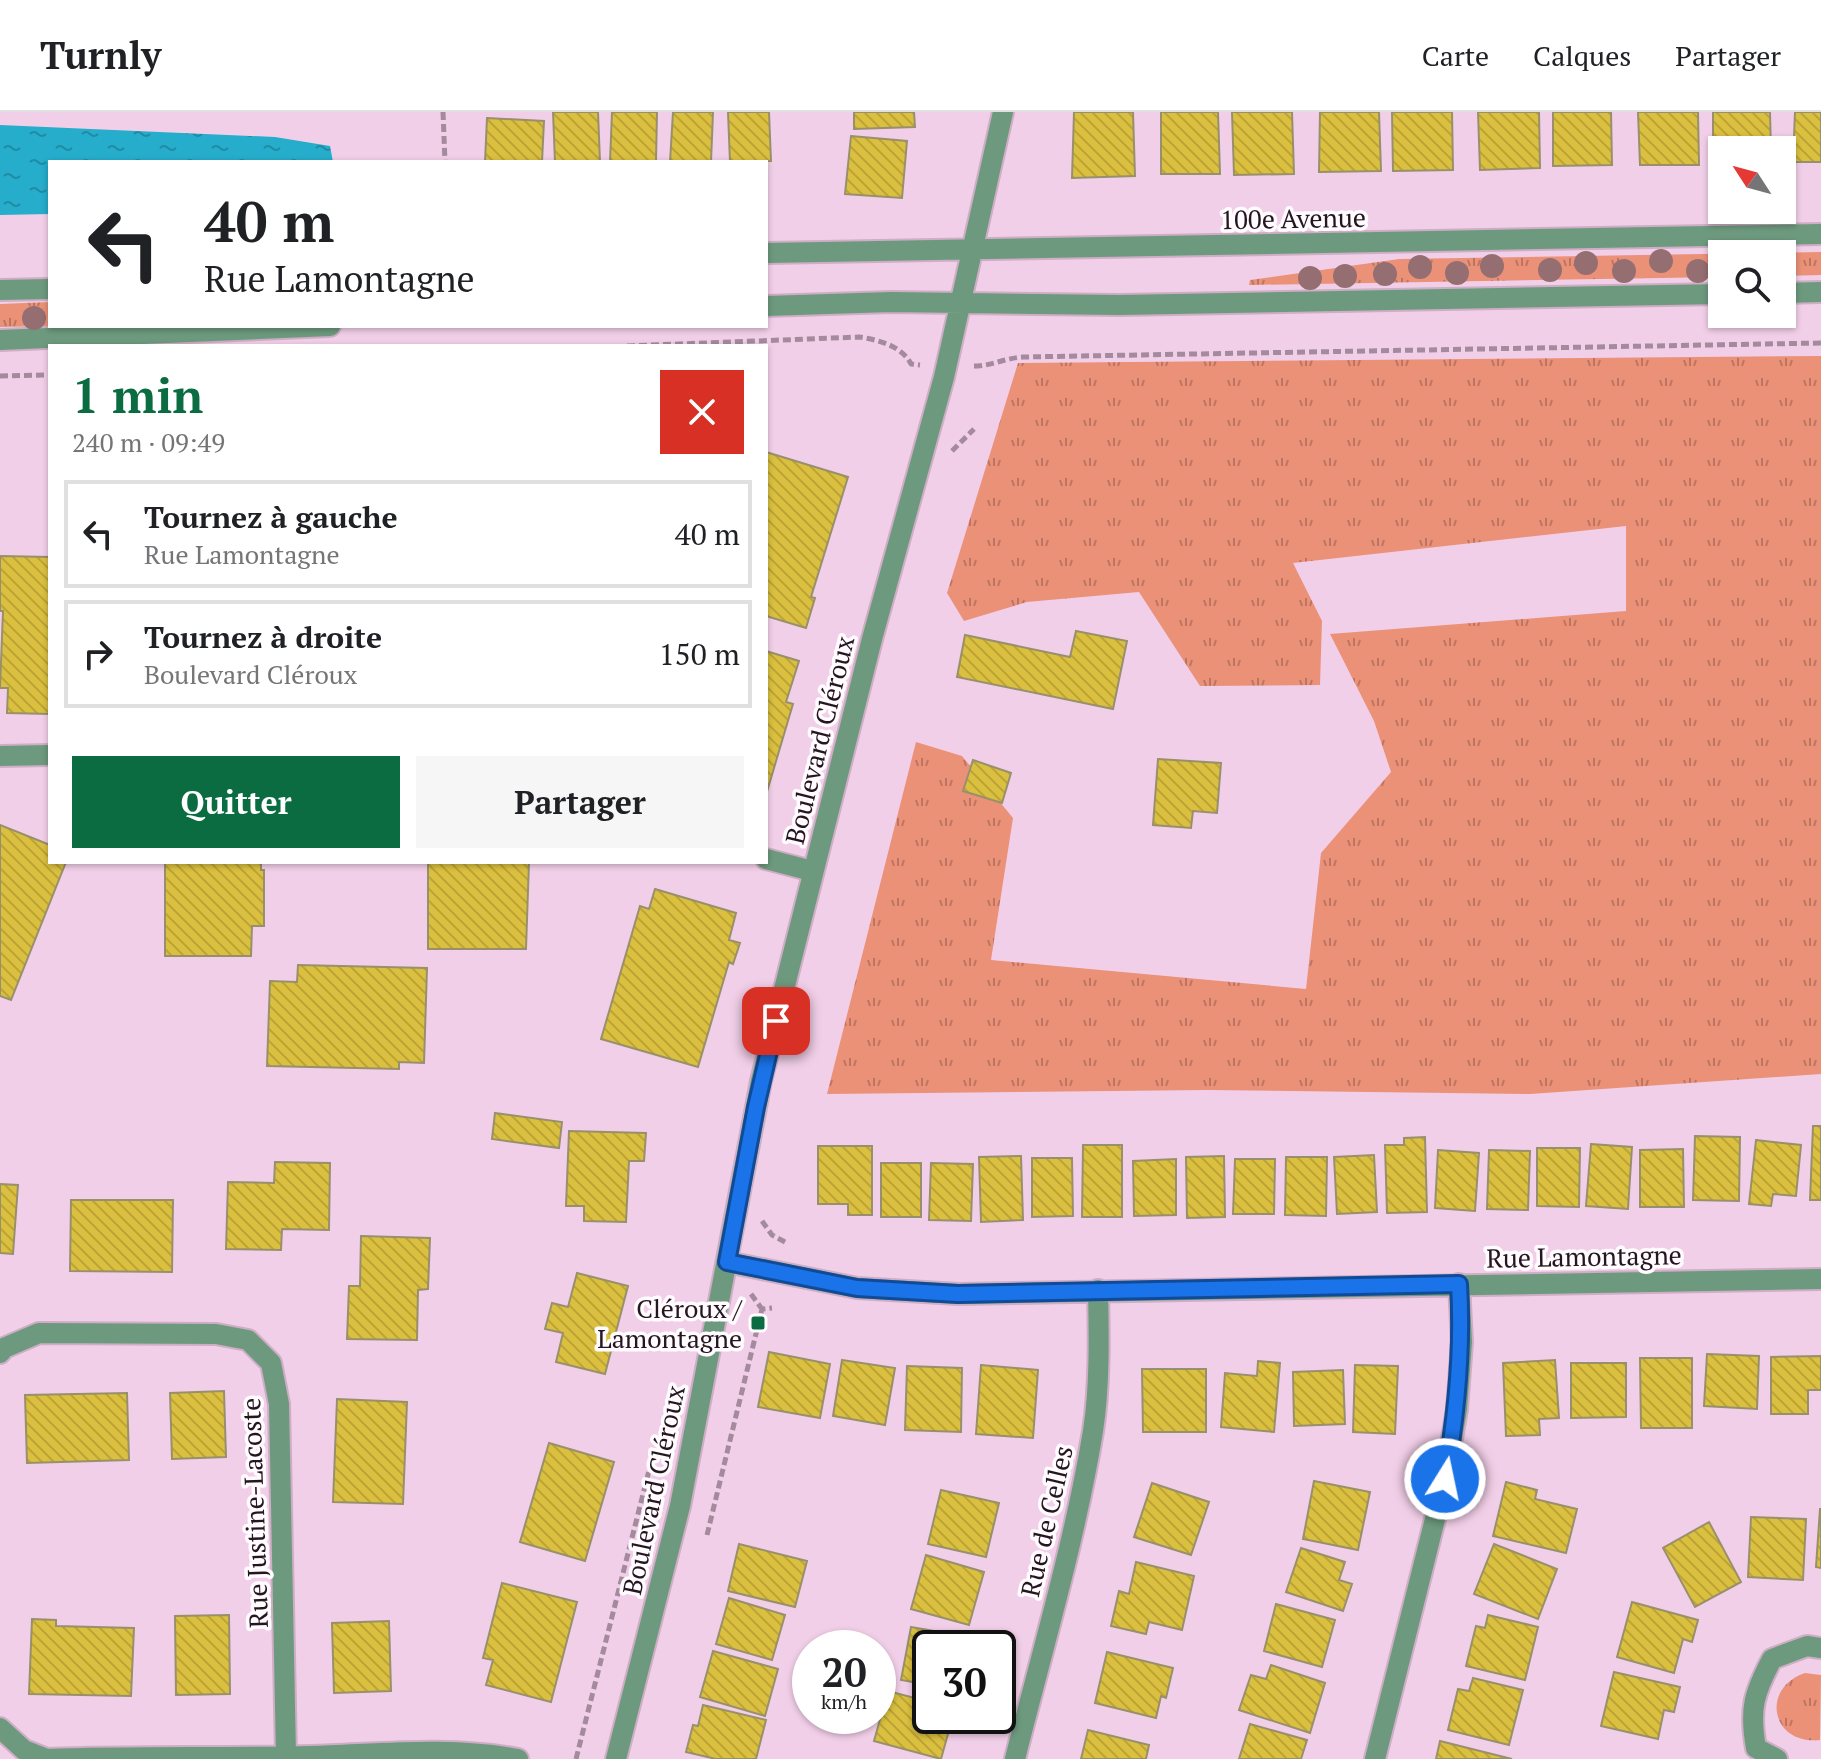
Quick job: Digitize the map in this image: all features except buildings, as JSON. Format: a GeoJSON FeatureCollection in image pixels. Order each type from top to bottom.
{"type":"FeatureCollection","features":[{"type":"Feature","properties":{"kind":"street","name":"Boulevard Cléroux"},"geometry":{"type":"LineString","coordinates":[[616,1759],[680,1506],[761,1081],[876,624],[944,377],[1003,112]]}},
{"type":"Feature","properties":{"kind":"street","name":"100e Avenue"},"geometry":{"type":"LineString","coordinates":[[768,253],[1821,234]]}},
{"type":"Feature","properties":{"kind":"street"},"geometry":{"type":"LineString","coordinates":[[0,290],[48,289]]}},
{"type":"Feature","properties":{"kind":"street"},"geometry":{"type":"LineString","coordinates":[[1796,293],[1821,292]]}},
{"type":"Feature","properties":{"kind":"street"},"geometry":{"type":"LineString","coordinates":[[768,306],[891,302],[1119,305],[1708,294]]}},
{"type":"Feature","properties":{"kind":"street"},"geometry":{"type":"LineString","coordinates":[[0,340],[283,328]]}},
{"type":"Feature","properties":{"kind":"street"},"geometry":{"type":"LineString","coordinates":[[0,756],[48,755]]}},
{"type":"Feature","properties":{"kind":"street"},"geometry":{"type":"LineString","coordinates":[[768,860],[812,871]]}},
{"type":"Feature","properties":{"kind":"street","name":"Rue Lamontagne"},"geometry":{"type":"LineString","coordinates":[[727,1262],[857,1288],[958,1294],[1821,1279]]}},
{"type":"Feature","properties":{"kind":"street"},"geometry":{"type":"LineString","coordinates":[[1375,1759],[1445,1479],[1457,1409],[1462,1342],[1459,1284]]}},
{"type":"Feature","properties":{"kind":"street","name":"Rue de Celles"},"geometry":{"type":"LineString","coordinates":[[1015,1759],[1069,1542],[1093,1429],[1099,1332],[1098,1290]]}},
{"type":"Feature","properties":{"kind":"street","name":"Rue Justine-Lacoste"},"geometry":{"type":"LineString","coordinates":[[0,1353],[4,1348],[39,1333],[216,1334],[248,1340],[271,1363],[279,1404],[286,1756]]}},
{"type":"Feature","properties":{"kind":"street"},"geometry":{"type":"LineString","coordinates":[[1777,1759],[1756,1748],[1751,1719],[1758,1685],[1772,1659],[1807,1646],[1821,1648]]}},
{"type":"Feature","properties":{"kind":"street"},"geometry":{"type":"LineString","coordinates":[[0,1728],[24,1750],[47,1759],[447,1750],[518,1759]]}},
{"type":"Feature","properties":{"kind":"path"},"geometry":{"type":"LineString","coordinates":[[443,112],[445,160]]}},
{"type":"Feature","properties":{"kind":"path"},"geometry":{"type":"LineString","coordinates":[[679,344],[859,337],[886,343],[906,354]]}},
{"type":"Feature","properties":{"kind":"path"},"geometry":{"type":"LineString","coordinates":[[991,366],[1011,357],[1821,343]]}},
{"type":"Feature","properties":{"kind":"path"},"geometry":{"type":"LineString","coordinates":[[0,376],[48,375]]}},
{"type":"Feature","properties":{"kind":"path"},"geometry":{"type":"LineString","coordinates":[[707,1535],[762,1309],[772,1308]]}},
{"type":"Feature","properties":{"kind":"path"},"geometry":{"type":"LineString","coordinates":[[576,1759],[658,1435]]}},
{"type":"Feature","properties":{"kind":"green space"},"geometry":{"type":"Polygon","coordinates":[[[1796,252],[1821,252],[1821,275],[1796,276],[1796,252]]]}},
{"type":"Feature","properties":{"kind":"green space"},"geometry":{"type":"Polygon","coordinates":[[[1708,254],[1708,277],[1249,285],[1250,280],[1399,259],[1708,254]]]}},
{"type":"Feature","properties":{"kind":"green space"},"geometry":{"type":"Polygon","coordinates":[[[48,302],[48,326],[0,327],[0,304],[48,302]]]}},
{"type":"Feature","properties":{"kind":"green space"},"geometry":{"type":"Polygon","coordinates":[[[1821,356],[1821,1074],[1530,1094],[1207,1090],[827,1094],[916,742],[962,756],[1013,818],[991,960],[1306,989],[1321,853],[1391,772],[1374,721],[1330,634],[1626,611],[1626,526],[1293,563],[1322,621],[1320,685],[1200,686],[1139,592],[1027,602],[964,621],[947,593],[1018,363],[1821,356]]]}},
{"type":"Feature","properties":{"kind":"green space"},"geometry":{"type":"Polygon","coordinates":[[[1805,1673],[1821,1675],[1820,1740],[1803,1739],[1791,1734],[1777,1714],[1781,1690],[1805,1673]]]}},
{"type":"Feature","properties":{"kind":"water"},"geometry":{"type":"Polygon","coordinates":[[[0,125],[275,137],[330,146],[333,160],[48,160],[48,214],[0,215],[0,125]]]}},
{"type":"Feature","properties":{"kind":"place","name":"Cléroux / Lamontagne"},"geometry":{"type":"Point","coordinates":[758,1323]}},
{"type":"Feature","properties":{"kind":"route"},"geometry":{"type":"LineString","coordinates":[[776,1021],[735,1208],[727,1262],[857,1288],[958,1294],[1459,1284],[1462,1342],[1457,1409],[1445,1479]]}}]}
